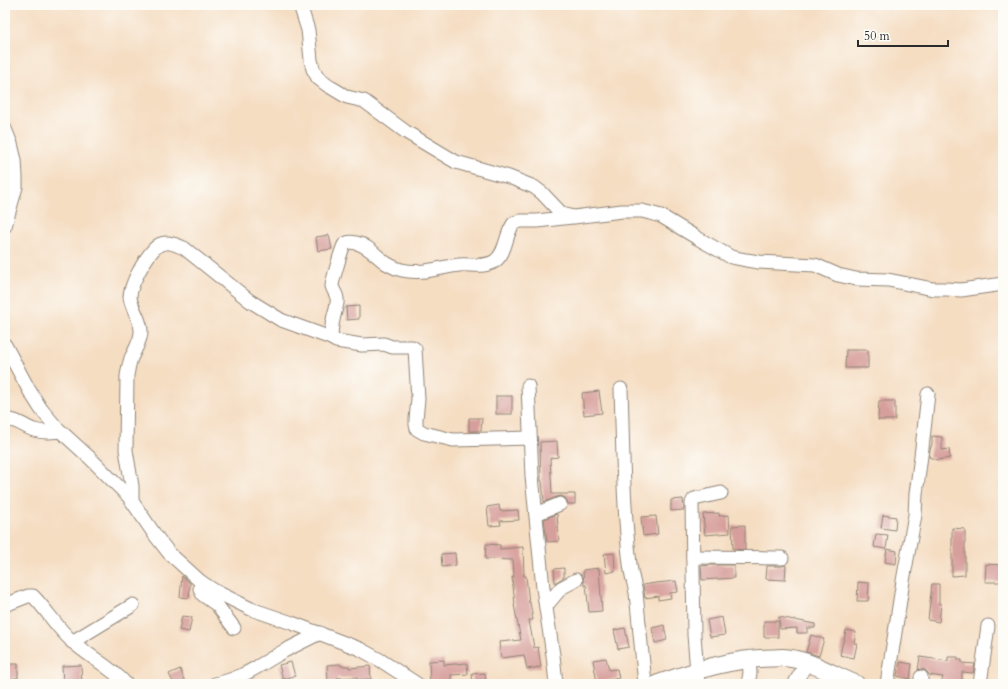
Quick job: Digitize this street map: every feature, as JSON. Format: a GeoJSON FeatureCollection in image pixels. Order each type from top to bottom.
{"type":"FeatureCollection","features":[{"type":"Feature","properties":{"kind":"street"},"geometry":{"type":"LineString","coordinates":[[300,5],[308,30],[313,69],[318,78],[327,85],[347,98],[364,101],[406,132],[437,150],[448,159],[474,168],[509,177],[534,187],[542,193],[560,212],[574,217]]}},
{"type":"Feature","properties":{"kind":"street"},"geometry":{"type":"LineString","coordinates":[[5,129],[15,160],[16,187],[5,226]]}},
{"type":"Feature","properties":{"kind":"street"},"geometry":{"type":"LineString","coordinates":[[331,338],[338,298],[333,290],[332,283],[341,252],[345,244],[356,243],[361,245],[374,252],[386,263],[401,270],[422,272],[460,265],[481,265],[491,263],[499,257],[503,251],[510,228],[514,223],[520,221],[537,221],[622,211],[642,211],[661,216],[731,257],[746,260],[815,265],[838,275],[856,279],[888,280],[933,289],[961,290],[1003,284]]}},
{"type":"Feature","properties":{"kind":"street"},"geometry":{"type":"LineString","coordinates":[[132,501],[132,486],[126,450],[127,376],[129,364],[141,330],[130,296],[134,280],[146,260],[156,247],[167,242],[184,248],[250,301],[281,320],[336,341],[362,346],[384,344],[414,348],[418,399],[417,430],[453,440],[530,438]]}},
{"type":"Feature","properties":{"kind":"street"},"geometry":{"type":"LineString","coordinates":[[5,345],[29,390],[41,409],[59,431],[90,458],[129,497],[169,553],[201,582],[215,591],[251,609],[320,633],[360,649],[417,684]]}},
{"type":"Feature","properties":{"kind":"street"},"geometry":{"type":"LineString","coordinates":[[528,386],[532,476],[543,588],[556,684]]}},
{"type":"Feature","properties":{"kind":"street"},"geometry":{"type":"LineString","coordinates":[[621,389],[628,550],[632,576],[635,584],[645,684]]}},
{"type":"Feature","properties":{"kind":"street"},"geometry":{"type":"LineString","coordinates":[[887,684],[915,515],[916,494],[928,394]]}},
{"type":"Feature","properties":{"kind":"street"},"geometry":{"type":"LineString","coordinates":[[5,420],[12,420],[41,432],[59,431]]}},
{"type":"Feature","properties":{"kind":"street"},"geometry":{"type":"LineString","coordinates":[[697,677],[694,635],[693,500],[696,498],[721,493]]}},
{"type":"Feature","properties":{"kind":"street"},"geometry":{"type":"LineString","coordinates":[[536,514],[560,504]]}},
{"type":"Feature","properties":{"kind":"street"},"geometry":{"type":"LineString","coordinates":[[693,557],[782,558]]}},
{"type":"Feature","properties":{"kind":"street"},"geometry":{"type":"LineString","coordinates":[[546,606],[561,588],[576,580]]}},
{"type":"Feature","properties":{"kind":"street"},"geometry":{"type":"LineString","coordinates":[[201,582],[200,589],[203,595],[217,605],[234,628]]}},
{"type":"Feature","properties":{"kind":"street"},"geometry":{"type":"LineString","coordinates":[[5,605],[28,596],[33,596],[72,642],[109,667],[126,684]]}},
{"type":"Feature","properties":{"kind":"street"},"geometry":{"type":"LineString","coordinates":[[72,642],[133,605]]}},
{"type":"Feature","properties":{"kind":"street"},"geometry":{"type":"LineString","coordinates":[[980,684],[988,626]]}},
{"type":"Feature","properties":{"kind":"street"},"geometry":{"type":"LineString","coordinates":[[215,684],[240,677],[284,651],[320,633]]}},
{"type":"Feature","properties":{"kind":"street"},"geometry":{"type":"LineString","coordinates":[[697,677],[720,665],[749,659],[787,658],[807,663],[856,684]]}},
{"type":"Feature","properties":{"kind":"street"},"geometry":{"type":"LineString","coordinates":[[748,684],[750,672],[749,659]]}},
{"type":"Feature","properties":{"kind":"street"},"geometry":{"type":"LineString","coordinates":[[796,684],[796,680],[807,663]]}},
{"type":"Feature","properties":{"kind":"street"},"geometry":{"type":"LineString","coordinates":[[657,684],[688,673],[697,677]]}},
{"type":"Feature","properties":{"kind":"building"},"geometry":{"type":"Polygon","coordinates":[[[329,235],[332,249],[318,251],[316,237],[329,235]]]}},
{"type":"Feature","properties":{"kind":"building"},"geometry":{"type":"Polygon","coordinates":[[[359,306],[359,319],[347,320],[346,307],[359,306]]]}},
{"type":"Feature","properties":{"kind":"building"},"geometry":{"type":"Polygon","coordinates":[[[846,350],[868,350],[868,368],[845,368],[846,350]]]}},
{"type":"Feature","properties":{"kind":"building"},"geometry":{"type":"Polygon","coordinates":[[[599,391],[602,413],[584,415],[582,393],[599,391]]]}},
{"type":"Feature","properties":{"kind":"building"},"geometry":{"type":"Polygon","coordinates":[[[496,396],[512,396],[512,414],[496,414],[496,396]]]}},
{"type":"Feature","properties":{"kind":"building"},"geometry":{"type":"Polygon","coordinates":[[[879,401],[895,401],[895,420],[878,420],[879,401]]]}},
{"type":"Feature","properties":{"kind":"building"},"geometry":{"type":"Polygon","coordinates":[[[469,418],[482,418],[481,431],[469,431],[469,418]]]}},
{"type":"Feature","properties":{"kind":"building"},"geometry":{"type":"Polygon","coordinates":[[[932,436],[942,437],[942,450],[949,449],[950,458],[937,460],[929,457],[932,436]]]}},
{"type":"Feature","properties":{"kind":"building"},"geometry":{"type":"Polygon","coordinates":[[[557,441],[558,457],[550,458],[552,494],[575,494],[575,504],[568,504],[565,498],[561,496],[544,502],[541,481],[540,442],[557,441]]]}},
{"type":"Feature","properties":{"kind":"building"},"geometry":{"type":"Polygon","coordinates":[[[683,499],[684,510],[671,511],[671,500],[683,499]]]}},
{"type":"Feature","properties":{"kind":"building"},"geometry":{"type":"Polygon","coordinates":[[[499,505],[500,511],[518,510],[519,520],[500,521],[501,525],[489,526],[487,507],[499,505]]]}},
{"type":"Feature","properties":{"kind":"building"},"geometry":{"type":"Polygon","coordinates":[[[719,513],[719,516],[729,515],[730,533],[705,535],[703,514],[719,513]]]}},
{"type":"Feature","properties":{"kind":"building"},"geometry":{"type":"Polygon","coordinates":[[[557,514],[559,541],[547,542],[544,519],[557,514]]]}},
{"type":"Feature","properties":{"kind":"building"},"geometry":{"type":"Polygon","coordinates":[[[883,515],[896,517],[895,530],[881,528],[883,515]]]}},
{"type":"Feature","properties":{"kind":"building"},"geometry":{"type":"Polygon","coordinates":[[[656,516],[658,534],[643,536],[641,517],[656,516]]]}},
{"type":"Feature","properties":{"kind":"building"},"geometry":{"type":"Polygon","coordinates":[[[745,525],[745,550],[733,549],[732,526],[745,525]]]}},
{"type":"Feature","properties":{"kind":"building"},"geometry":{"type":"Polygon","coordinates":[[[952,528],[965,529],[965,575],[952,576],[952,528]]]}},
{"type":"Feature","properties":{"kind":"building"},"geometry":{"type":"Polygon","coordinates":[[[876,534],[888,535],[886,549],[874,547],[876,534]]]}},
{"type":"Feature","properties":{"kind":"building"},"geometry":{"type":"Polygon","coordinates":[[[486,544],[500,545],[500,549],[523,547],[524,576],[526,576],[529,603],[530,602],[533,620],[529,620],[534,648],[538,647],[541,667],[527,669],[524,655],[501,658],[499,642],[521,640],[514,605],[512,577],[514,577],[513,560],[485,559],[486,544]]]}},
{"type":"Feature","properties":{"kind":"building"},"geometry":{"type":"Polygon","coordinates":[[[887,549],[897,551],[896,564],[885,562],[887,549]]]}},
{"type":"Feature","properties":{"kind":"building"},"geometry":{"type":"Polygon","coordinates":[[[455,553],[456,565],[442,567],[441,554],[455,553]]]}},
{"type":"Feature","properties":{"kind":"building"},"geometry":{"type":"Polygon","coordinates":[[[614,553],[615,571],[606,573],[604,554],[614,553]]]}},
{"type":"Feature","properties":{"kind":"building"},"geometry":{"type":"Polygon","coordinates":[[[986,564],[1003,565],[1003,582],[985,582],[986,564]]]}},
{"type":"Feature","properties":{"kind":"building"},"geometry":{"type":"Polygon","coordinates":[[[734,565],[734,578],[702,580],[701,566],[734,565]]]}},
{"type":"Feature","properties":{"kind":"building"},"geometry":{"type":"Polygon","coordinates":[[[786,565],[785,580],[766,579],[767,566],[786,565]]]}},
{"type":"Feature","properties":{"kind":"building"},"geometry":{"type":"Polygon","coordinates":[[[564,568],[564,577],[555,583],[554,569],[564,568]]]}},
{"type":"Feature","properties":{"kind":"building"},"geometry":{"type":"Polygon","coordinates":[[[599,568],[602,611],[589,612],[586,585],[584,586],[583,570],[599,568]]]}},
{"type":"Feature","properties":{"kind":"building"},"geometry":{"type":"Polygon","coordinates":[[[182,576],[190,583],[189,598],[180,597],[182,576]]]}},
{"type":"Feature","properties":{"kind":"building"},"geometry":{"type":"Polygon","coordinates":[[[676,581],[678,592],[670,593],[671,598],[658,600],[658,596],[645,598],[643,585],[676,581]]]}},
{"type":"Feature","properties":{"kind":"building"},"geometry":{"type":"Polygon","coordinates":[[[858,582],[869,583],[868,601],[857,601],[858,582]]]}},
{"type":"Feature","properties":{"kind":"building"},"geometry":{"type":"Polygon","coordinates":[[[932,584],[939,584],[939,604],[941,604],[939,622],[928,620],[932,584]]]}},
{"type":"Feature","properties":{"kind":"building"},"geometry":{"type":"Polygon","coordinates":[[[182,616],[192,617],[189,632],[179,630],[182,616]]]}},
{"type":"Feature","properties":{"kind":"building"},"geometry":{"type":"Polygon","coordinates":[[[722,617],[725,635],[710,637],[707,620],[722,617]]]}},
{"type":"Feature","properties":{"kind":"building"},"geometry":{"type":"Polygon","coordinates":[[[779,617],[815,624],[815,628],[807,628],[807,633],[797,633],[797,628],[780,629],[779,617]]]}},
{"type":"Feature","properties":{"kind":"building"},"geometry":{"type":"Polygon","coordinates":[[[764,621],[778,621],[778,637],[764,637],[764,621]]]}},
{"type":"Feature","properties":{"kind":"building"},"geometry":{"type":"Polygon","coordinates":[[[664,625],[667,640],[655,643],[652,628],[664,625]]]}},
{"type":"Feature","properties":{"kind":"building"},"geometry":{"type":"Polygon","coordinates":[[[625,628],[629,647],[618,649],[614,630],[625,628]]]}},
{"type":"Feature","properties":{"kind":"building"},"geometry":{"type":"Polygon","coordinates":[[[846,630],[856,632],[854,643],[857,644],[854,658],[840,655],[846,630]]]}},
{"type":"Feature","properties":{"kind":"building"},"geometry":{"type":"Polygon","coordinates":[[[811,635],[824,639],[819,656],[806,652],[811,635]]]}},
{"type":"Feature","properties":{"kind":"building"},"geometry":{"type":"Polygon","coordinates":[[[920,657],[948,661],[948,657],[958,657],[958,660],[962,660],[962,663],[975,664],[973,673],[962,672],[962,684],[941,684],[943,677],[929,675],[925,670],[918,670],[920,657]]]}},
{"type":"Feature","properties":{"kind":"building"},"geometry":{"type":"Polygon","coordinates":[[[606,658],[609,670],[617,669],[619,678],[597,683],[593,660],[606,658]]]}},
{"type":"Feature","properties":{"kind":"building"},"geometry":{"type":"Polygon","coordinates":[[[444,660],[444,665],[467,663],[468,674],[451,675],[451,684],[430,684],[429,661],[444,660]]]}},
{"type":"Feature","properties":{"kind":"building"},"geometry":{"type":"Polygon","coordinates":[[[291,662],[295,676],[283,679],[279,665],[291,662]]]}},
{"type":"Feature","properties":{"kind":"building"},"geometry":{"type":"Polygon","coordinates":[[[900,662],[912,664],[910,679],[897,676],[900,662]]]}},
{"type":"Feature","properties":{"kind":"building"},"geometry":{"type":"Polygon","coordinates":[[[8,664],[18,664],[18,678],[9,679],[8,664]]]}},
{"type":"Feature","properties":{"kind":"building"},"geometry":{"type":"Polygon","coordinates":[[[340,664],[341,666],[349,666],[349,668],[370,666],[371,679],[358,680],[357,677],[337,678],[337,682],[328,682],[327,665],[340,664]]]}},
{"type":"Feature","properties":{"kind":"building"},"geometry":{"type":"Polygon","coordinates":[[[81,665],[82,684],[63,684],[62,666],[81,665]]]}},
{"type":"Feature","properties":{"kind":"building"},"geometry":{"type":"Polygon","coordinates":[[[180,669],[185,682],[174,684],[169,674],[180,669]]]}},
{"type":"Feature","properties":{"kind":"building"},"geometry":{"type":"Polygon","coordinates":[[[485,673],[486,684],[473,684],[472,674],[485,673]]]}}]}
